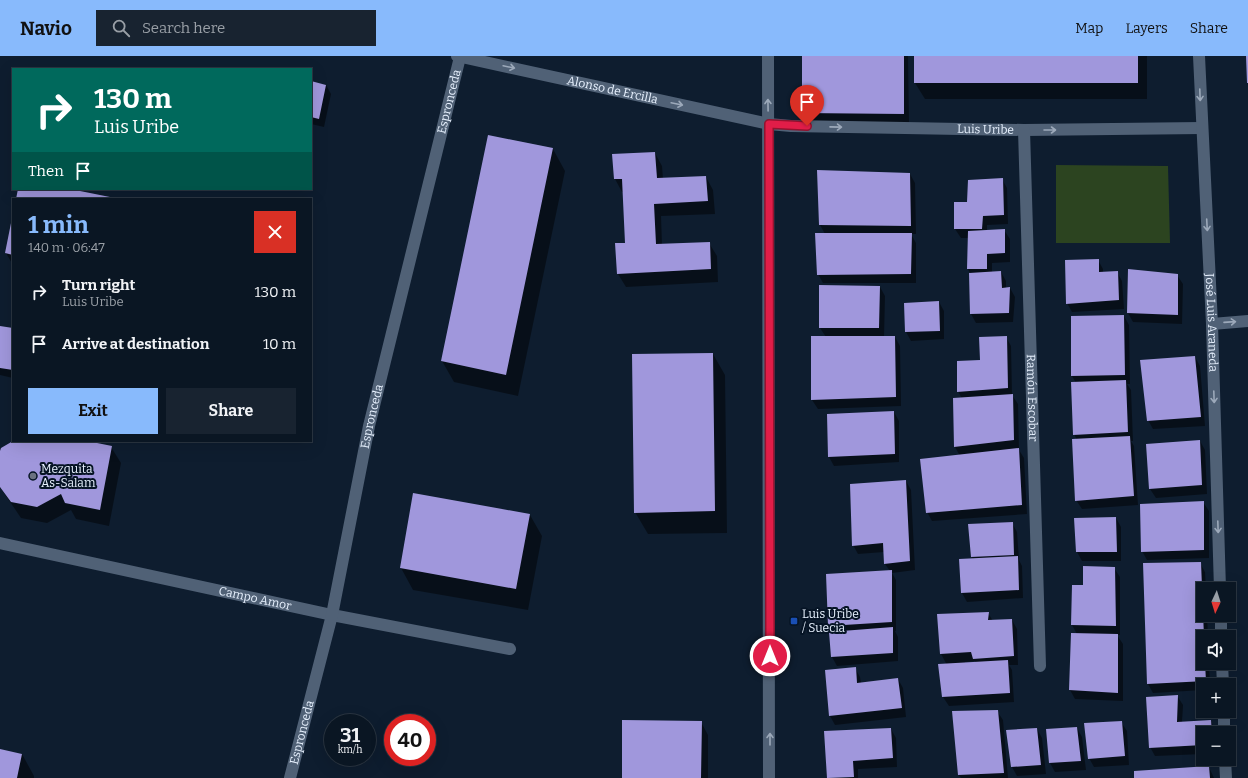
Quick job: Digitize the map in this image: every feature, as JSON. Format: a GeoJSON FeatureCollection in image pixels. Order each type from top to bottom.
{"type":"FeatureCollection","features":[{"type":"Feature","properties":{"kind":"street","name":"Alonso de Ercilla"},"geometry":{"type":"LineString","coordinates":[[458,56],[769,124]]}},
{"type":"Feature","properties":{"kind":"street","name":"Espronceda"},"geometry":{"type":"LineString","coordinates":[[290,778],[332,615],[369,426],[458,56]]}},
{"type":"Feature","properties":{"kind":"street"},"geometry":{"type":"LineString","coordinates":[[768,56],[769,778]]}},
{"type":"Feature","properties":{"kind":"street","name":"José Luis Araneda"},"geometry":{"type":"LineString","coordinates":[[1199,56],[1212,324],[1220,582]]}},
{"type":"Feature","properties":{"kind":"street","name":"Luis Uribe"},"geometry":{"type":"LineString","coordinates":[[769,124],[791,126],[1024,130],[1202,128]]}},
{"type":"Feature","properties":{"kind":"street","name":"Ramón Escobar"},"geometry":{"type":"LineString","coordinates":[[1024,130],[1040,666]]}},
{"type":"Feature","properties":{"kind":"street"},"geometry":{"type":"LineString","coordinates":[[1212,324],[1248,321]]}},
{"type":"Feature","properties":{"kind":"street","name":"Campo Amor"},"geometry":{"type":"LineString","coordinates":[[0,543],[332,615],[510,649]]}},
{"type":"Feature","properties":{"kind":"street"},"geometry":{"type":"LineString","coordinates":[[1225,766],[1226,778]]}},
{"type":"Feature","properties":{"kind":"green space"},"geometry":{"type":"Polygon","coordinates":[[[1056,165],[1168,166],[1170,243],[1056,243],[1056,165]]]}},
{"type":"Feature","properties":{"kind":"building"},"geometry":{"type":"Polygon","coordinates":[[[802,56],[904,56],[904,114],[802,113],[802,56]]]}},
{"type":"Feature","properties":{"kind":"building"},"geometry":{"type":"Polygon","coordinates":[[[914,56],[1138,56],[1138,83],[914,83],[914,56]]]}},
{"type":"Feature","properties":{"kind":"building"},"geometry":{"type":"Polygon","coordinates":[[[1246,56],[1248,56],[1248,83],[1247,83],[1246,56]]]}},
{"type":"Feature","properties":{"kind":"building"},"geometry":{"type":"Polygon","coordinates":[[[312,81],[326,85],[319,119],[312,117],[312,81]]]}},
{"type":"Feature","properties":{"kind":"building"},"geometry":{"type":"Polygon","coordinates":[[[488,135],[553,148],[506,375],[441,361],[488,135]]]}},
{"type":"Feature","properties":{"kind":"building"},"geometry":{"type":"Polygon","coordinates":[[[655,152],[657,178],[706,176],[708,201],[654,204],[656,244],[710,242],[711,269],[617,274],[615,243],[625,243],[622,179],[614,179],[612,154],[655,152]]]}},
{"type":"Feature","properties":{"kind":"building"},"geometry":{"type":"Polygon","coordinates":[[[817,170],[910,173],[911,226],[819,225],[817,170]]]}},
{"type":"Feature","properties":{"kind":"building"},"geometry":{"type":"Polygon","coordinates":[[[1003,178],[1004,215],[983,216],[982,229],[954,229],[954,202],[967,202],[968,180],[1003,178]]]}},
{"type":"Feature","properties":{"kind":"building"},"geometry":{"type":"Polygon","coordinates":[[[18,190],[75,190],[115,198],[16,198],[18,190]]]}},
{"type":"Feature","properties":{"kind":"building"},"geometry":{"type":"Polygon","coordinates":[[[12,218],[12,255],[5,253],[12,218]]]}},
{"type":"Feature","properties":{"kind":"building"},"geometry":{"type":"Polygon","coordinates":[[[1005,229],[1005,253],[987,254],[987,269],[967,269],[968,231],[1005,229]]]}},
{"type":"Feature","properties":{"kind":"building"},"geometry":{"type":"Polygon","coordinates":[[[815,233],[912,233],[911,274],[817,275],[815,233]]]}},
{"type":"Feature","properties":{"kind":"building"},"geometry":{"type":"Polygon","coordinates":[[[1099,259],[1099,272],[1118,271],[1119,300],[1066,304],[1065,260],[1099,259]]]}},
{"type":"Feature","properties":{"kind":"building"},"geometry":{"type":"Polygon","coordinates":[[[1128,269],[1178,274],[1178,315],[1127,313],[1128,269]]]}},
{"type":"Feature","properties":{"kind":"building"},"geometry":{"type":"Polygon","coordinates":[[[1001,271],[1002,288],[1010,287],[1009,313],[970,314],[969,273],[1001,271]]]}},
{"type":"Feature","properties":{"kind":"building"},"geometry":{"type":"Polygon","coordinates":[[[819,285],[880,286],[879,328],[819,328],[819,285]]]}},
{"type":"Feature","properties":{"kind":"building"},"geometry":{"type":"Polygon","coordinates":[[[939,301],[940,331],[905,332],[904,303],[939,301]]]}},
{"type":"Feature","properties":{"kind":"building"},"geometry":{"type":"Polygon","coordinates":[[[1124,315],[1125,375],[1071,376],[1071,316],[1124,315]]]}},
{"type":"Feature","properties":{"kind":"building"},"geometry":{"type":"Polygon","coordinates":[[[0,326],[12,328],[12,370],[0,368],[0,326]]]}},
{"type":"Feature","properties":{"kind":"building"},"geometry":{"type":"Polygon","coordinates":[[[811,336],[895,336],[896,397],[811,400],[811,336]]]}},
{"type":"Feature","properties":{"kind":"building"},"geometry":{"type":"Polygon","coordinates":[[[1007,336],[1008,388],[957,392],[957,361],[980,360],[979,337],[1007,336]]]}},
{"type":"Feature","properties":{"kind":"building"},"geometry":{"type":"Polygon","coordinates":[[[713,353],[715,511],[634,513],[632,354],[713,353]]]}},
{"type":"Feature","properties":{"kind":"building"},"geometry":{"type":"Polygon","coordinates":[[[1195,356],[1201,417],[1147,421],[1140,360],[1195,356]]]}},
{"type":"Feature","properties":{"kind":"building"},"geometry":{"type":"Polygon","coordinates":[[[1126,380],[1128,432],[1073,435],[1071,382],[1126,380]]]}},
{"type":"Feature","properties":{"kind":"building"},"geometry":{"type":"Polygon","coordinates":[[[1013,394],[1014,440],[954,447],[953,398],[1013,394]]]}},
{"type":"Feature","properties":{"kind":"building"},"geometry":{"type":"Polygon","coordinates":[[[894,411],[895,454],[828,457],[827,414],[894,411]]]}},
{"type":"Feature","properties":{"kind":"building"},"geometry":{"type":"Polygon","coordinates":[[[1130,436],[1134,496],[1075,501],[1072,439],[1130,436]]]}},
{"type":"Feature","properties":{"kind":"building"},"geometry":{"type":"Polygon","coordinates":[[[1200,440],[1202,485],[1149,489],[1146,444],[1200,440]]]}},
{"type":"Feature","properties":{"kind":"building"},"geometry":{"type":"Polygon","coordinates":[[[12,442],[92,442],[112,446],[100,510],[65,503],[61,494],[37,507],[11,502],[0,487],[1,448],[12,442]]]}},
{"type":"Feature","properties":{"kind":"building"},"geometry":{"type":"Polygon","coordinates":[[[1019,448],[1022,505],[926,513],[920,459],[1019,448]]]}},
{"type":"Feature","properties":{"kind":"building"},"geometry":{"type":"Polygon","coordinates":[[[906,480],[910,561],[884,564],[883,543],[852,546],[850,484],[906,480]]]}},
{"type":"Feature","properties":{"kind":"building"},"geometry":{"type":"Polygon","coordinates":[[[413,493],[530,514],[516,589],[400,568],[413,493]]]}},
{"type":"Feature","properties":{"kind":"building"},"geometry":{"type":"Polygon","coordinates":[[[1204,501],[1204,550],[1141,552],[1140,504],[1204,501]]]}},
{"type":"Feature","properties":{"kind":"building"},"geometry":{"type":"Polygon","coordinates":[[[1116,517],[1117,552],[1076,552],[1074,518],[1116,517]]]}},
{"type":"Feature","properties":{"kind":"building"},"geometry":{"type":"Polygon","coordinates":[[[1013,522],[1014,555],[971,557],[968,524],[1013,522]]]}},
{"type":"Feature","properties":{"kind":"building"},"geometry":{"type":"Polygon","coordinates":[[[1018,556],[1019,590],[961,593],[959,559],[1018,556]]]}},
{"type":"Feature","properties":{"kind":"building"},"geometry":{"type":"Polygon","coordinates":[[[1201,562],[1202,582],[1196,582],[1196,622],[1203,622],[1204,630],[1196,630],[1196,670],[1205,670],[1206,678],[1196,678],[1196,682],[1147,684],[1143,563],[1201,562]]]}},
{"type":"Feature","properties":{"kind":"building"},"geometry":{"type":"Polygon","coordinates":[[[1083,566],[1115,567],[1116,626],[1071,625],[1072,585],[1083,585],[1083,566]]]}},
{"type":"Feature","properties":{"kind":"building"},"geometry":{"type":"Polygon","coordinates":[[[892,570],[892,622],[828,626],[826,574],[892,570]]]}},
{"type":"Feature","properties":{"kind":"building"},"geometry":{"type":"Polygon","coordinates":[[[989,612],[988,620],[1012,619],[1014,656],[973,659],[971,652],[940,654],[937,614],[989,612]]]}},
{"type":"Feature","properties":{"kind":"building"},"geometry":{"type":"Polygon","coordinates":[[[893,627],[893,653],[831,657],[829,632],[893,627]]]}},
{"type":"Feature","properties":{"kind":"building"},"geometry":{"type":"Polygon","coordinates":[[[1071,633],[1118,634],[1118,693],[1069,690],[1071,633]]]}},
{"type":"Feature","properties":{"kind":"building"},"geometry":{"type":"Polygon","coordinates":[[[1008,660],[1010,693],[942,697],[938,664],[1008,660]]]}},
{"type":"Feature","properties":{"kind":"building"},"geometry":{"type":"Polygon","coordinates":[[[856,667],[857,683],[898,678],[902,708],[829,716],[825,670],[856,667]]]}},
{"type":"Feature","properties":{"kind":"building"},"geometry":{"type":"Polygon","coordinates":[[[1178,695],[1177,722],[1211,720],[1211,726],[1196,726],[1196,745],[1149,748],[1146,697],[1178,695]]]}},
{"type":"Feature","properties":{"kind":"building"},"geometry":{"type":"Polygon","coordinates":[[[998,710],[1004,773],[958,775],[952,711],[998,710]]]}},
{"type":"Feature","properties":{"kind":"building"},"geometry":{"type":"Polygon","coordinates":[[[622,720],[702,721],[701,778],[622,778],[622,720]]]}},
{"type":"Feature","properties":{"kind":"building"},"geometry":{"type":"Polygon","coordinates":[[[1122,721],[1125,756],[1088,759],[1084,723],[1122,721]]]}},
{"type":"Feature","properties":{"kind":"building"},"geometry":{"type":"Polygon","coordinates":[[[1077,727],[1081,761],[1049,763],[1046,729],[1077,727]]]}},
{"type":"Feature","properties":{"kind":"building"},"geometry":{"type":"Polygon","coordinates":[[[891,728],[893,758],[853,761],[854,777],[827,778],[824,731],[891,728]]]}},
{"type":"Feature","properties":{"kind":"building"},"geometry":{"type":"Polygon","coordinates":[[[1037,728],[1041,765],[1011,767],[1006,730],[1037,728]]]}},
{"type":"Feature","properties":{"kind":"building"},"geometry":{"type":"Polygon","coordinates":[[[0,749],[22,754],[17,778],[0,778],[0,749]]]}},
{"type":"Feature","properties":{"kind":"building"},"geometry":{"type":"Polygon","coordinates":[[[1209,766],[1210,778],[1134,778],[1134,771],[1209,766]]]}},
{"type":"Feature","properties":{"kind":"place","name":"Mezquita As-Salam"},"geometry":{"type":"Point","coordinates":[33,476]}},
{"type":"Feature","properties":{"kind":"place","name":"Luis Uribe / Suecia"},"geometry":{"type":"Point","coordinates":[794,621]}},
{"type":"Feature","properties":{"kind":"route"},"geometry":{"type":"LineString","coordinates":[[770,656],[769,124],[807,126]]}}]}
